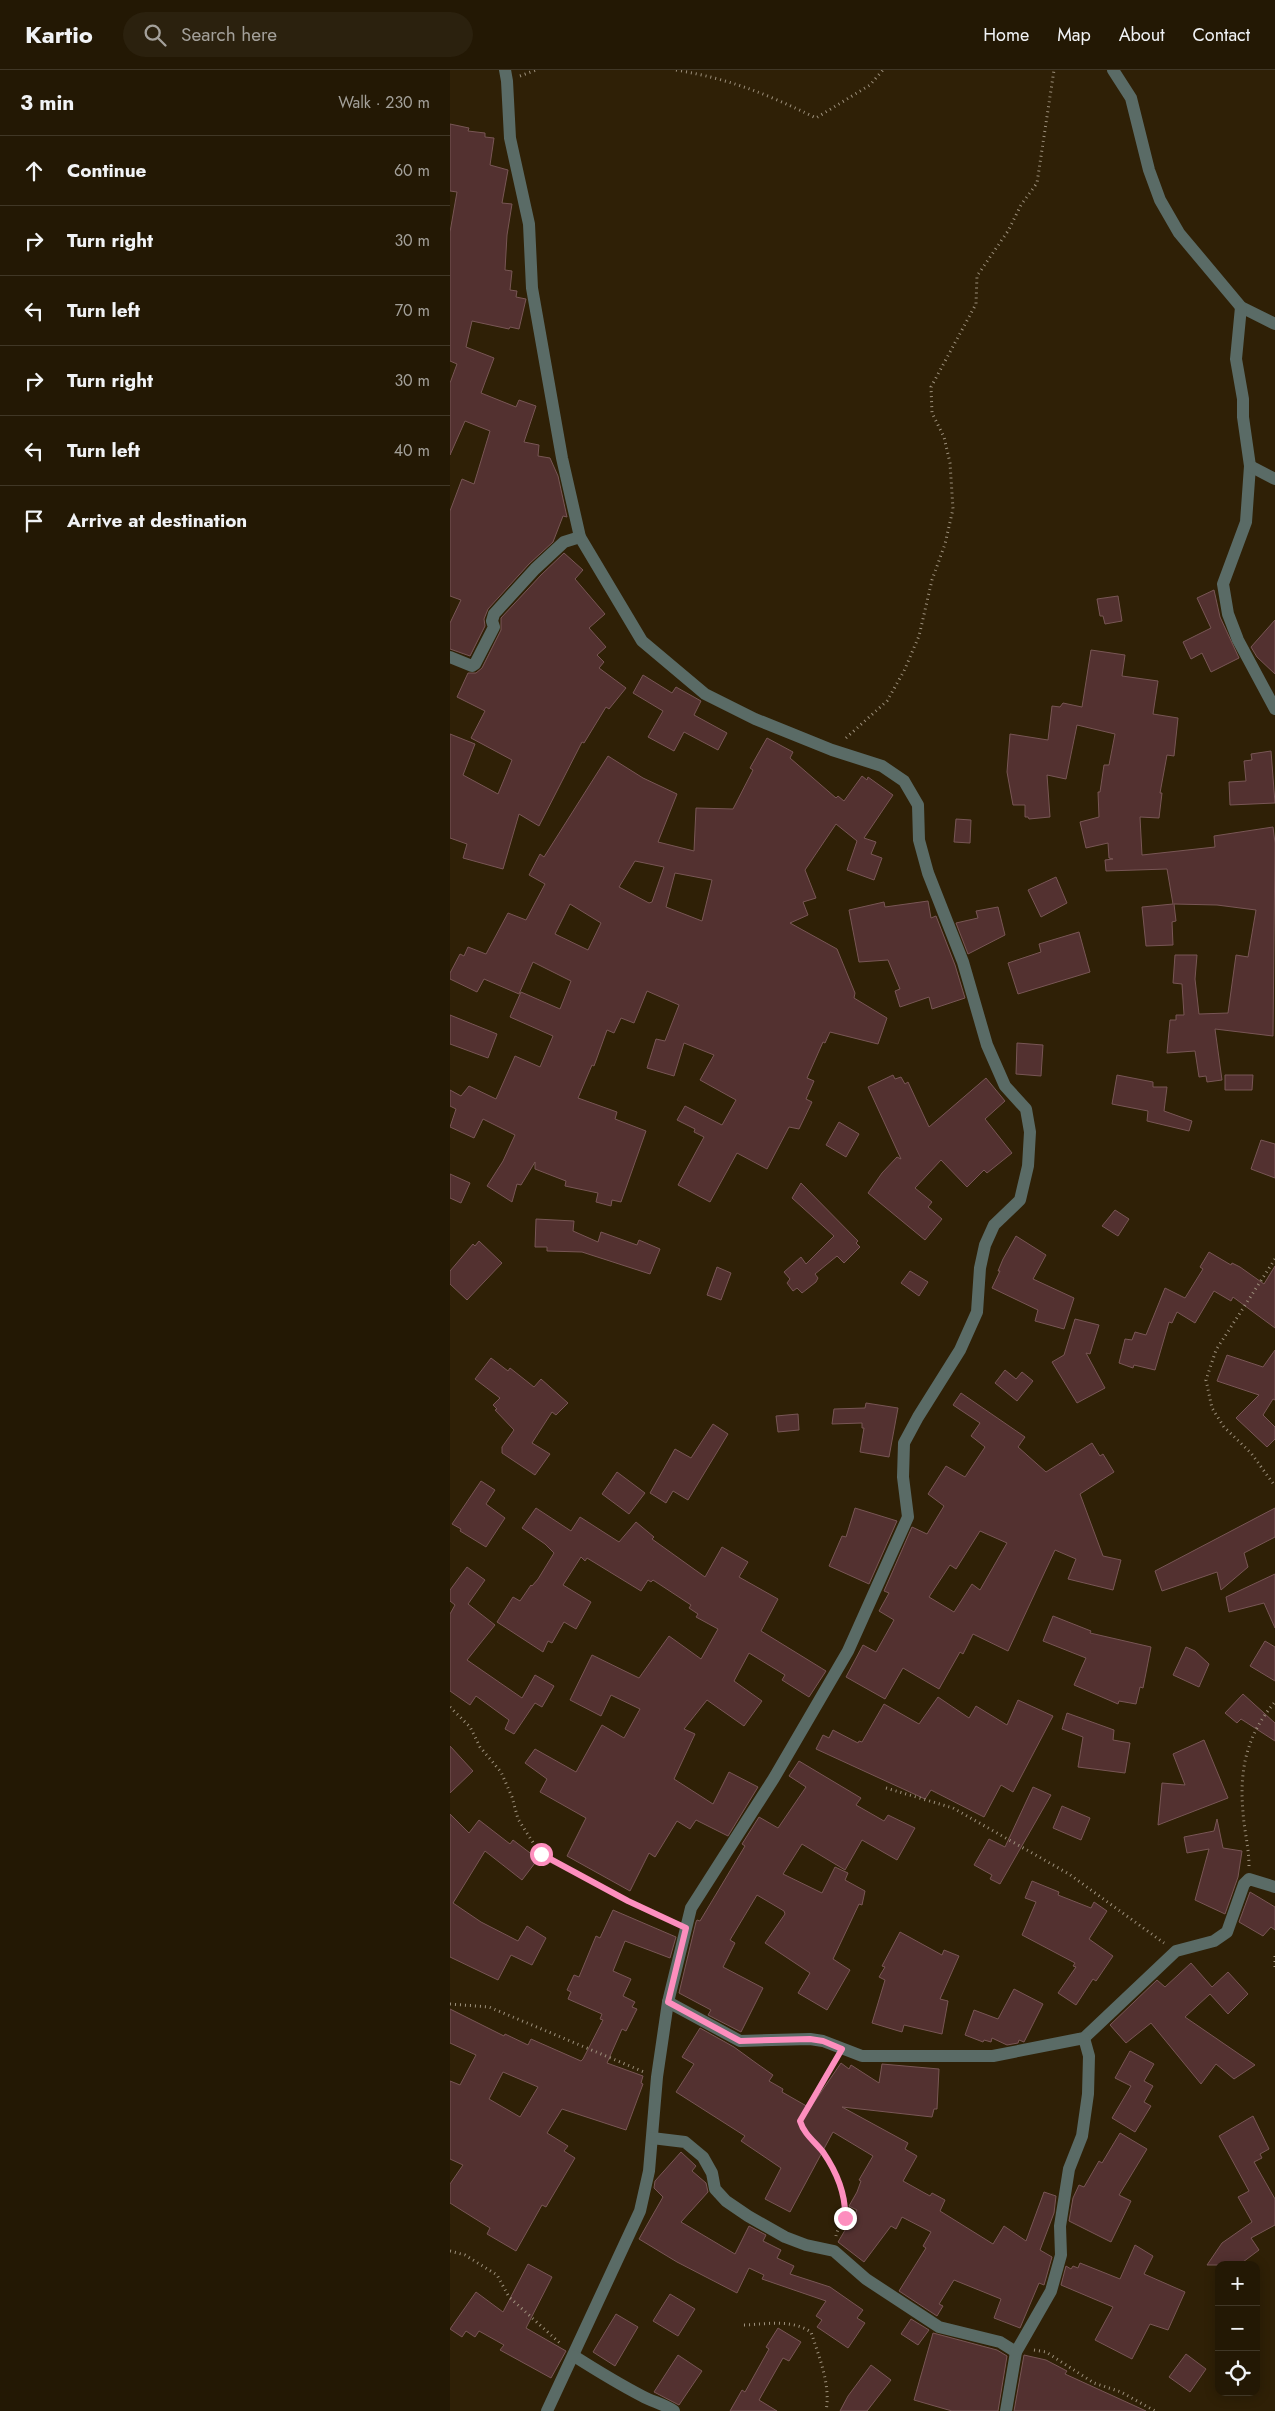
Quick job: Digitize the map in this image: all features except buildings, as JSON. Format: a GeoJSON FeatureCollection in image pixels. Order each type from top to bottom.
{"type":"FeatureCollection","features":[{"type":"Feature","properties":{"kind":"street"},"geometry":{"type":"LineString","coordinates":[[505,70],[510,138],[529,224],[532,288],[561,449],[580,537],[642,640],[705,694],[755,719],[832,750],[882,766],[904,781],[918,805],[919,840],[928,874],[963,962],[987,1045],[1005,1086],[1026,1109],[1030,1132],[1028,1166],[1020,1200],[994,1225],[985,1245],[980,1268],[977,1312],[967,1335],[904,1443],[903,1477],[908,1517],[848,1650],[774,1778],[691,1908],[668,2002],[657,2077],[649,2171],[640,2211],[547,2411]]}},
{"type":"Feature","properties":{"kind":"street"},"geometry":{"type":"LineString","coordinates":[[1113,70],[1131,98],[1149,170],[1160,200],[1179,233],[1241,307],[1275,324]]}},
{"type":"Feature","properties":{"kind":"street"},"geometry":{"type":"LineString","coordinates":[[1241,307],[1236,359],[1244,399],[1243,417],[1250,466],[1246,522],[1223,584],[1228,614],[1238,640],[1275,709]]}},
{"type":"Feature","properties":{"kind":"street"},"geometry":{"type":"LineString","coordinates":[[1250,466],[1275,479]]}},
{"type":"Feature","properties":{"kind":"street"},"geometry":{"type":"LineString","coordinates":[[450,657],[472,666],[475,664],[494,627],[492,621],[494,614],[535,569],[564,542],[580,537]]}},
{"type":"Feature","properties":{"kind":"street"},"geometry":{"type":"LineString","coordinates":[[668,2002],[740,2041],[810,2039],[823,2041],[862,2056],[993,2056],[1084,2038],[1176,1952],[1214,1942],[1227,1932],[1244,1884],[1249,1879],[1275,1886]]}},
{"type":"Feature","properties":{"kind":"street"},"geometry":{"type":"LineString","coordinates":[[1006,2411],[1016,2352],[1051,2291],[1061,2255],[1060,2226],[1069,2169],[1082,2136],[1088,2094],[1089,2056],[1084,2038]]}},
{"type":"Feature","properties":{"kind":"street"},"geometry":{"type":"LineString","coordinates":[[652,2138],[685,2142],[704,2157],[712,2173],[715,2189],[726,2201],[748,2216],[785,2237],[806,2246],[834,2251],[866,2279],[939,2327],[1000,2342],[1016,2352]]}},
{"type":"Feature","properties":{"kind":"street"},"geometry":{"type":"LineString","coordinates":[[574,2356],[646,2399],[665,2405],[674,2411]]}},
{"type":"Feature","properties":{"kind":"path"},"geometry":{"type":"LineString","coordinates":[[676,70],[739,84],[768,95],[816,118],[870,85],[883,70]]}},
{"type":"Feature","properties":{"kind":"path"},"geometry":{"type":"LineString","coordinates":[[832,750],[886,701],[904,671],[919,636],[932,580],[945,544],[953,509],[950,463],[944,437],[932,413],[931,387],[976,304],[977,276],[1008,231],[1021,205],[1037,183],[1054,70]]}},
{"type":"Feature","properties":{"kind":"path"},"geometry":{"type":"LineString","coordinates":[[1275,1259],[1216,1350],[1206,1380],[1212,1408],[1224,1427],[1251,1453],[1275,1486]]}},
{"type":"Feature","properties":{"kind":"path"},"geometry":{"type":"LineString","coordinates":[[1249,1879],[1249,1852],[1242,1813],[1244,1758],[1253,1733],[1275,1702]]}},
{"type":"Feature","properties":{"kind":"path"},"geometry":{"type":"LineString","coordinates":[[450,1707],[470,1727],[480,1747],[501,1772],[512,1796],[521,1825],[541,1854],[628,1901],[686,1928]]}},
{"type":"Feature","properties":{"kind":"path"},"geometry":{"type":"LineString","coordinates":[[886,1788],[953,1808],[1069,1874],[1124,1916],[1176,1952]]}},
{"type":"Feature","properties":{"kind":"path"},"geometry":{"type":"LineString","coordinates":[[1275,1956],[1275,1970]]}},
{"type":"Feature","properties":{"kind":"path"},"geometry":{"type":"LineString","coordinates":[[450,2004],[489,2007],[657,2077]]}},
{"type":"Feature","properties":{"kind":"path"},"geometry":{"type":"LineString","coordinates":[[834,2251],[836,2232],[845,2218],[846,2201],[840,2184],[823,2153],[802,2129],[800,2121],[842,2049]]}},
{"type":"Feature","properties":{"kind":"path"},"geometry":{"type":"LineString","coordinates":[[450,2251],[465,2254],[497,2275],[509,2296],[574,2356]]}},
{"type":"Feature","properties":{"kind":"path"},"geometry":{"type":"LineString","coordinates":[[744,2325],[787,2323],[800,2325],[811,2332],[829,2399],[826,2411]]}},
{"type":"Feature","properties":{"kind":"path"},"geometry":{"type":"LineString","coordinates":[[1016,2352],[1039,2349],[1094,2383],[1121,2392],[1155,2411]]}},
{"type":"Feature","properties":{"kind":"route"},"geometry":{"type":"LineString","coordinates":[[541,1854],[628,1901],[686,1928],[668,2002],[740,2041],[810,2039],[823,2041],[842,2049],[800,2121],[802,2129],[823,2153],[840,2184],[846,2201],[845,2218]]}}]}
